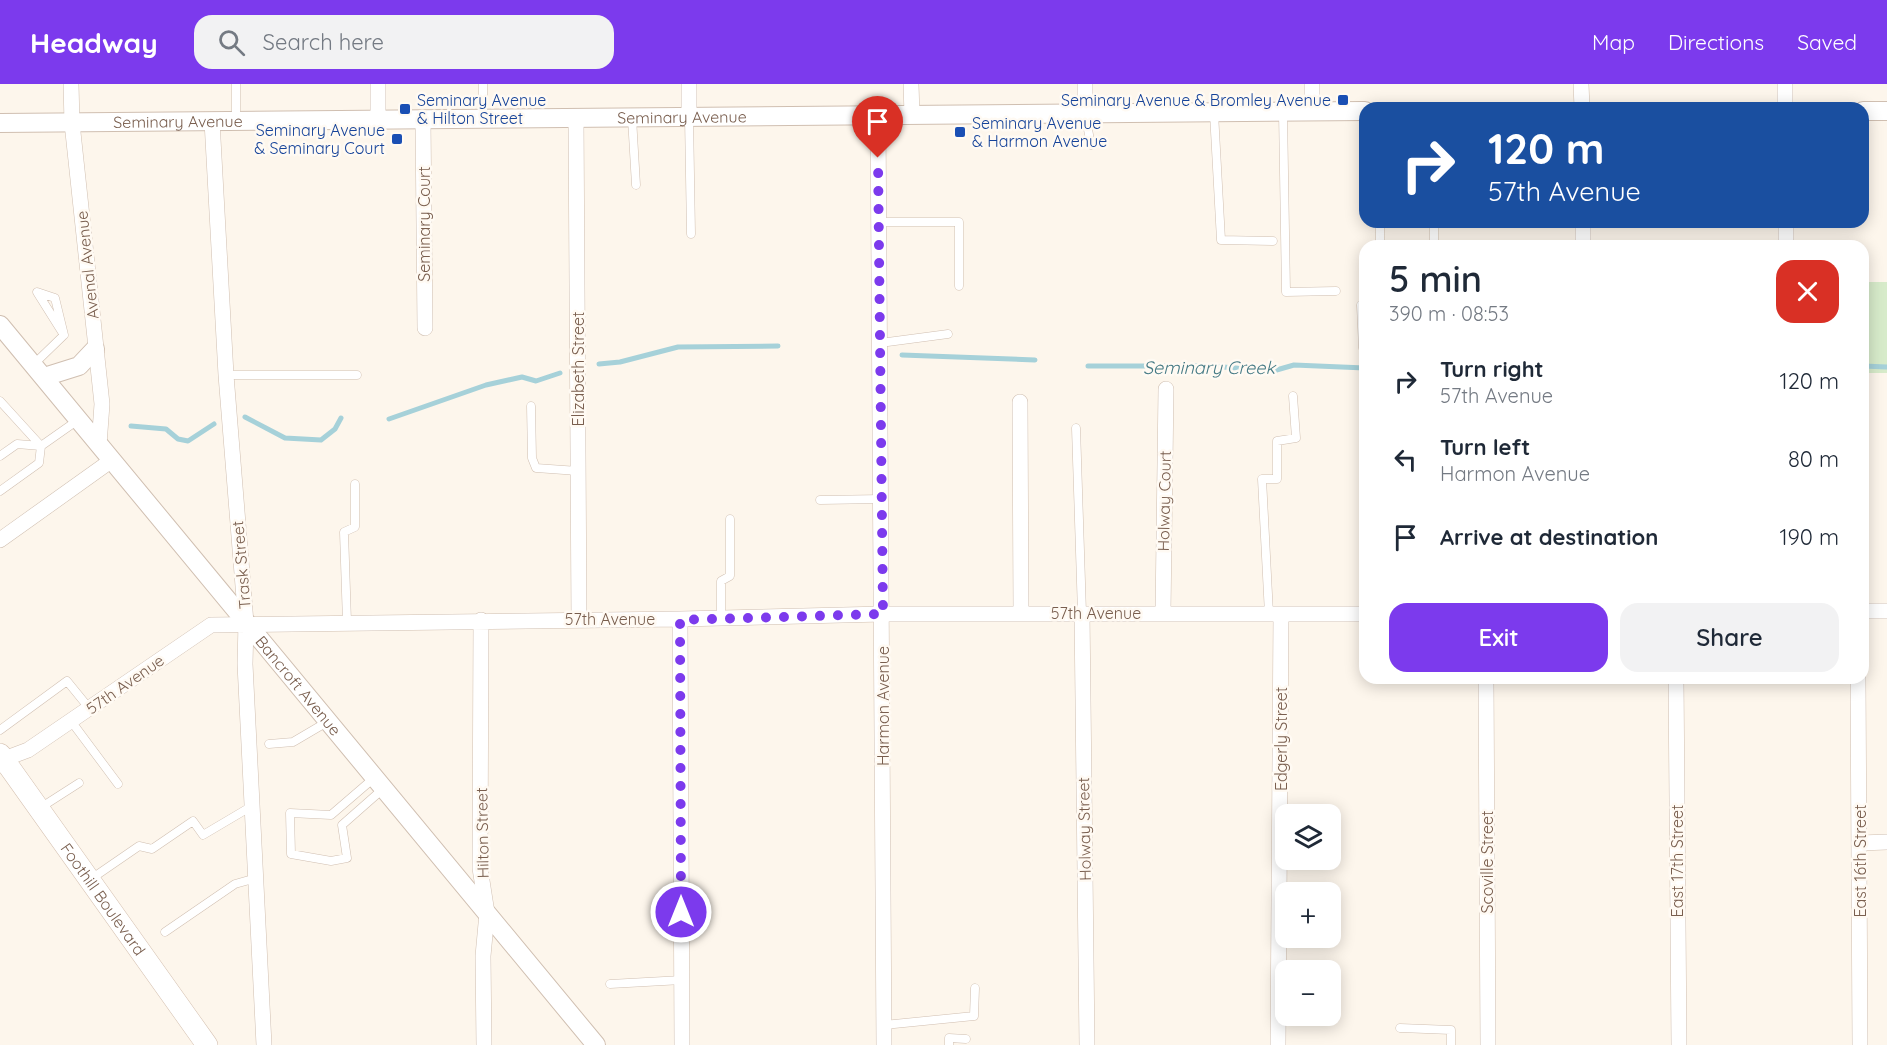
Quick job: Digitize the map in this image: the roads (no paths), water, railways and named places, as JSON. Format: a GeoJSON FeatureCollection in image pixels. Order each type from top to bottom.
{"type":"FeatureCollection","features":[{"type":"Feature","properties":{"kind":"main road","name":"Foothill Boulevard"},"geometry":{"type":"LineString","coordinates":[[1,759],[207,1045]]}},
{"type":"Feature","properties":{"kind":"street","name":"Avenal Avenue"},"geometry":{"type":"LineString","coordinates":[[71,84],[72,123],[102,404],[99,445]]}},
{"type":"Feature","properties":{"kind":"street"},"geometry":{"type":"LineString","coordinates":[[378,84],[378,120]]}},
{"type":"Feature","properties":{"kind":"street"},"geometry":{"type":"LineString","coordinates":[[689,84],[689,117]]}},
{"type":"Feature","properties":{"kind":"street"},"geometry":{"type":"LineString","coordinates":[[911,84],[912,115]]}},
{"type":"Feature","properties":{"kind":"street"},"geometry":{"type":"LineString","coordinates":[[1085,84],[1085,114]]}},
{"type":"Feature","properties":{"kind":"street"},"geometry":{"type":"LineString","coordinates":[[1312,84],[1312,112]]}},
{"type":"Feature","properties":{"kind":"street"},"geometry":{"type":"LineString","coordinates":[[1581,84],[1582,102]]}},
{"type":"Feature","properties":{"kind":"street"},"geometry":{"type":"LineString","coordinates":[[1785,84],[1785,102]]}},
{"type":"Feature","properties":{"kind":"street","name":"Seminary Avenue"},"geometry":{"type":"LineString","coordinates":[[0,123],[1359,111]]}},
{"type":"Feature","properties":{"kind":"street"},"geometry":{"type":"LineString","coordinates":[[1869,111],[1887,111]]}},
{"type":"Feature","properties":{"kind":"street","name":"Harmon Avenue"},"geometry":{"type":"LineString","coordinates":[[878,116],[884,1045]]}},
{"type":"Feature","properties":{"kind":"street","name":"Elizabeth Street"},"geometry":{"type":"LineString","coordinates":[[576,118],[579,619]]}},
{"type":"Feature","properties":{"kind":"street","name":"Seminary Court"},"geometry":{"type":"LineString","coordinates":[[423,120],[425,327]]}},
{"type":"Feature","properties":{"kind":"street","name":"Trask Street"},"geometry":{"type":"LineString","coordinates":[[212,122],[226,375],[246,622],[245,664],[264,1045]]}},
{"type":"Feature","properties":{"kind":"street","name":"Bancroft Avenue"},"geometry":{"type":"LineString","coordinates":[[0,325],[596,1045]]}},
{"type":"Feature","properties":{"kind":"street"},"geometry":{"type":"LineString","coordinates":[[38,371],[80,366],[95,349]]}},
{"type":"Feature","properties":{"kind":"street","name":"Holway Court"},"geometry":{"type":"LineString","coordinates":[[1163,613],[1166,389]]}},
{"type":"Feature","properties":{"kind":"street"},"geometry":{"type":"LineString","coordinates":[[1020,402],[1021,613]]}},
{"type":"Feature","properties":{"kind":"street"},"geometry":{"type":"LineString","coordinates":[[0,540],[112,460]]}},
{"type":"Feature","properties":{"kind":"street"},"geometry":{"type":"LineString","coordinates":[[1869,611],[1887,611]]}},
{"type":"Feature","properties":{"kind":"street","name":"Holway Street"},"geometry":{"type":"LineString","coordinates":[[1082,613],[1087,1045]]}},
{"type":"Feature","properties":{"kind":"street","name":"57th Avenue"},"geometry":{"type":"LineString","coordinates":[[1,759],[28,750],[211,625],[246,622],[680,620],[883,614],[1359,614]]}},
{"type":"Feature","properties":{"kind":"street","name":"Edgerly Street"},"geometry":{"type":"LineString","coordinates":[[1275,614],[1278,1045]]}},
{"type":"Feature","properties":{"kind":"street","name":"Hilton Street"},"geometry":{"type":"LineString","coordinates":[[481,620],[480,868],[487,913],[483,956],[484,1045]]}},
{"type":"Feature","properties":{"kind":"street"},"geometry":{"type":"LineString","coordinates":[[680,620],[682,1045]]}},
{"type":"Feature","properties":{"kind":"street","name":"Scoville Street"},"geometry":{"type":"LineString","coordinates":[[1486,684],[1488,1045]]}},
{"type":"Feature","properties":{"kind":"street","name":"East 17th Street"},"geometry":{"type":"LineString","coordinates":[[1676,684],[1679,1045]]}},
{"type":"Feature","properties":{"kind":"street","name":"East 16th Street"},"geometry":{"type":"LineString","coordinates":[[1858,684],[1861,843],[1860,1045]]}},
{"type":"Feature","properties":{"kind":"street"},"geometry":{"type":"LineString","coordinates":[[1861,843],[1887,843]]}},
{"type":"Feature","properties":{"kind":"lane"},"geometry":{"type":"LineString","coordinates":[[236,84],[236,121]]}},
{"type":"Feature","properties":{"kind":"lane"},"geometry":{"type":"LineString","coordinates":[[483,84],[483,119]]}},
{"type":"Feature","properties":{"kind":"lane"},"geometry":{"type":"LineString","coordinates":[[1283,112],[1286,292],[1336,291]]}},
{"type":"Feature","properties":{"kind":"lane"},"geometry":{"type":"LineString","coordinates":[[1214,113],[1221,240],[1273,241]]}},
{"type":"Feature","properties":{"kind":"lane"},"geometry":{"type":"LineString","coordinates":[[1085,114],[1091,145]]}},
{"type":"Feature","properties":{"kind":"lane"},"geometry":{"type":"LineString","coordinates":[[689,117],[691,234]]}},
{"type":"Feature","properties":{"kind":"lane"},"geometry":{"type":"LineString","coordinates":[[632,118],[636,184]]}},
{"type":"Feature","properties":{"kind":"lane"},"geometry":{"type":"LineString","coordinates":[[879,222],[959,222],[959,286]]}},
{"type":"Feature","properties":{"kind":"lane"},"geometry":{"type":"LineString","coordinates":[[38,371],[64,335],[56,298],[37,292],[64,335]]}},
{"type":"Feature","properties":{"kind":"lane"},"geometry":{"type":"LineString","coordinates":[[880,342],[948,334]]}},
{"type":"Feature","properties":{"kind":"lane"},"geometry":{"type":"LineString","coordinates":[[226,375],[357,375]]}},
{"type":"Feature","properties":{"kind":"lane"},"geometry":{"type":"LineString","coordinates":[[1275,614],[1262,478],[1277,479],[1277,441],[1296,438],[1293,396]]}},
{"type":"Feature","properties":{"kind":"lane"},"geometry":{"type":"LineString","coordinates":[[0,401],[41,446],[39,463],[0,491]]}},
{"type":"Feature","properties":{"kind":"lane"},"geometry":{"type":"LineString","coordinates":[[531,406],[532,458],[536,468],[578,471]]}},
{"type":"Feature","properties":{"kind":"lane"},"geometry":{"type":"LineString","coordinates":[[0,456],[17,444],[41,446],[78,420]]}},
{"type":"Feature","properties":{"kind":"lane"},"geometry":{"type":"LineString","coordinates":[[1076,428],[1082,613]]}},
{"type":"Feature","properties":{"kind":"lane"},"geometry":{"type":"LineString","coordinates":[[346,622],[344,532],[355,527],[355,484]]}},
{"type":"Feature","properties":{"kind":"lane"},"geometry":{"type":"LineString","coordinates":[[820,500],[882,499]]}},
{"type":"Feature","properties":{"kind":"lane"},"geometry":{"type":"LineString","coordinates":[[721,618],[721,581],[730,576],[730,519]]}},
{"type":"Feature","properties":{"kind":"lane"},"geometry":{"type":"LineString","coordinates":[[0,730],[67,681],[89,709]]}},
{"type":"Feature","properties":{"kind":"lane"},"geometry":{"type":"LineString","coordinates":[[71,721],[118,784]]}},
{"type":"Feature","properties":{"kind":"lane"},"geometry":{"type":"LineString","coordinates":[[269,744],[293,742],[329,721]]}},
{"type":"Feature","properties":{"kind":"lane"},"geometry":{"type":"LineString","coordinates":[[379,782],[342,825],[347,858],[332,861],[291,854],[290,813],[331,814],[379,782]]}},
{"type":"Feature","properties":{"kind":"lane"},"geometry":{"type":"LineString","coordinates":[[38,809],[79,783]]}},
{"type":"Feature","properties":{"kind":"lane"},"geometry":{"type":"LineString","coordinates":[[89,880],[139,846],[152,849],[193,820],[203,835],[252,806]]}},
{"type":"Feature","properties":{"kind":"lane"},"geometry":{"type":"LineString","coordinates":[[165,932],[235,884],[256,878]]}},
{"type":"Feature","properties":{"kind":"lane"},"geometry":{"type":"LineString","coordinates":[[610,984],[682,980]]}},
{"type":"Feature","properties":{"kind":"lane"},"geometry":{"type":"LineString","coordinates":[[884,1024],[974,1016],[975,988]]}},
{"type":"Feature","properties":{"kind":"lane"},"geometry":{"type":"LineString","coordinates":[[1400,1028],[1451,1030],[1451,1045]]}},
{"type":"Feature","properties":{"kind":"lane"},"geometry":{"type":"LineString","coordinates":[[949,1045],[950,1038],[966,1039]]}},
{"type":"Feature","properties":{"kind":"waterway","name":"Seminary Creek"},"geometry":{"type":"LineString","coordinates":[[599,364],[620,362],[678,347],[778,346]]}},
{"type":"Feature","properties":{"kind":"waterway","name":"Seminary Creek"},"geometry":{"type":"LineString","coordinates":[[902,355],[1035,360]]}},
{"type":"Feature","properties":{"kind":"waterway","name":"Seminary Creek"},"geometry":{"type":"LineString","coordinates":[[1088,366],[1211,366],[1273,371],[1294,365],[1359,368]]}},
{"type":"Feature","properties":{"kind":"waterway","name":"Seminary Creek"},"geometry":{"type":"LineString","coordinates":[[1869,366],[1887,367]]}},
{"type":"Feature","properties":{"kind":"waterway","name":"Seminary Creek"},"geometry":{"type":"LineString","coordinates":[[389,419],[486,385],[522,377],[536,381],[560,373]]}},
{"type":"Feature","properties":{"kind":"waterway","name":"Seminary Creek"},"geometry":{"type":"LineString","coordinates":[[245,417],[285,438],[321,440],[335,429],[341,418]]}},
{"type":"Feature","properties":{"kind":"waterway","name":"Seminary Creek"},"geometry":{"type":"LineString","coordinates":[[131,426],[166,429],[178,439],[188,441],[214,424]]}},
{"type":"Feature","properties":{"kind":"place","name":"Seminary Avenue & Bromley Avenue"},"geometry":{"type":"Point","coordinates":[1343,100]}},
{"type":"Feature","properties":{"kind":"place","name":"Seminary Avenue & Hilton Street"},"geometry":{"type":"Point","coordinates":[405,109]}},
{"type":"Feature","properties":{"kind":"place","name":"Seminary Avenue & Harmon Avenue"},"geometry":{"type":"Point","coordinates":[960,132]}},
{"type":"Feature","properties":{"kind":"place","name":"Seminary Avenue & Seminary Court"},"geometry":{"type":"Point","coordinates":[397,139]}}]}
